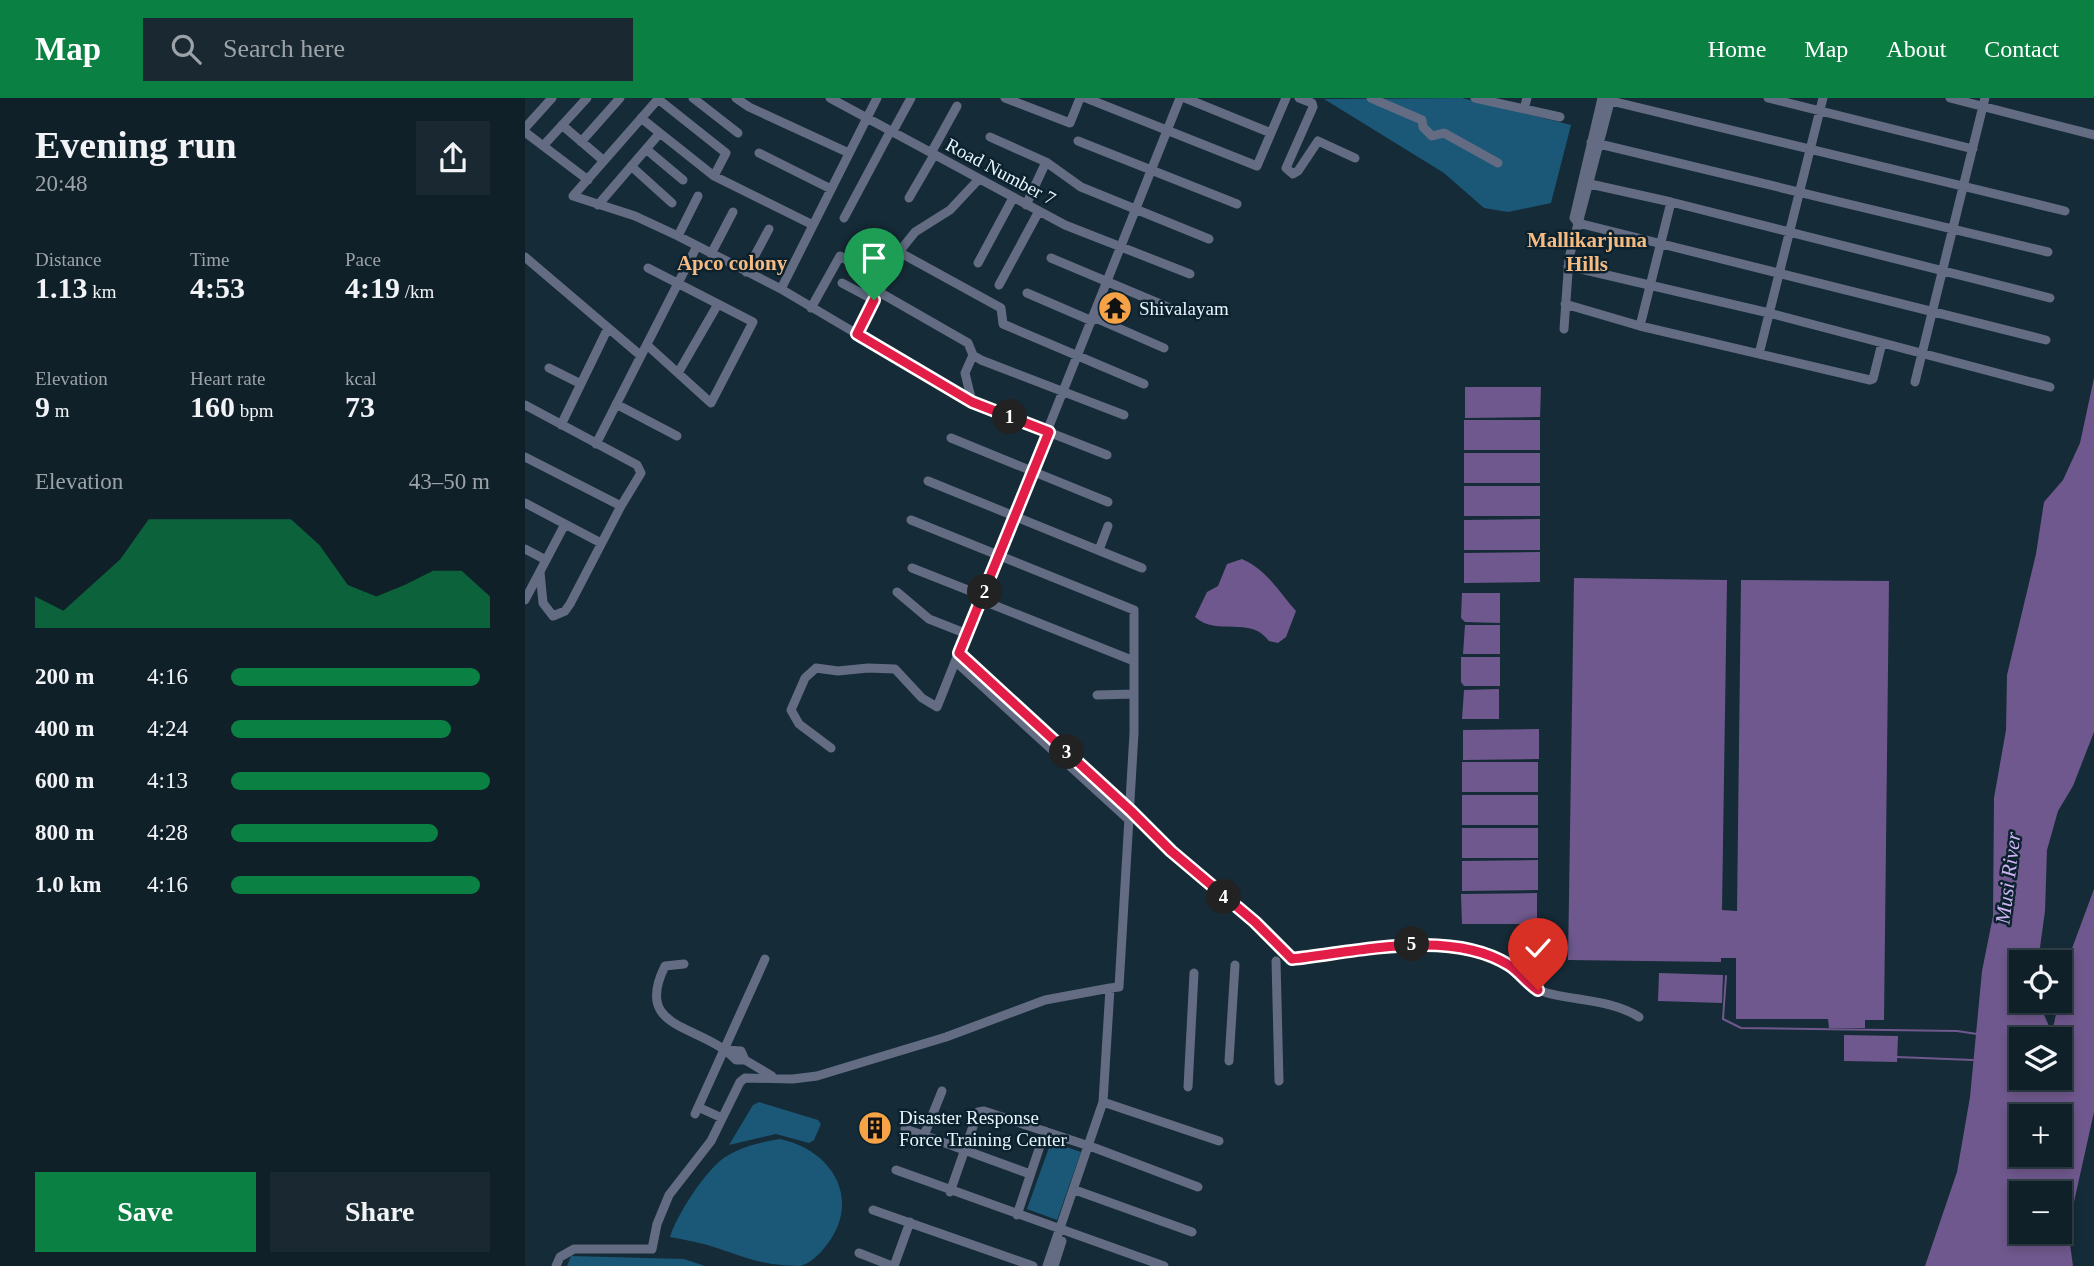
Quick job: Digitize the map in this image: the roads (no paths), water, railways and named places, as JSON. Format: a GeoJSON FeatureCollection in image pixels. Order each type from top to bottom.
{"type":"FeatureCollection","features":[{"type":"Feature","properties":{"kind":"street"},"geometry":{"type":"LineString","coordinates":[[552,98],[525,130],[587,180]]}},
{"type":"Feature","properties":{"kind":"street"},"geometry":{"type":"LineString","coordinates":[[543,146],[587,98]]}},
{"type":"Feature","properties":{"kind":"street"},"geometry":{"type":"LineString","coordinates":[[581,142],[620,98]]}},
{"type":"Feature","properties":{"kind":"street"},"geometry":{"type":"LineString","coordinates":[[714,176],[726,153],[659,98],[573,196],[635,216],[781,289],[972,402],[1107,455]]}},
{"type":"Feature","properties":{"kind":"street"},"geometry":{"type":"LineString","coordinates":[[693,98],[738,133]]}},
{"type":"Feature","properties":{"kind":"street"},"geometry":{"type":"LineString","coordinates":[[736,98],[749,107],[849,153]]}},
{"type":"Feature","properties":{"kind":"street","name":"Road Number 7"},"geometry":{"type":"LineString","coordinates":[[830,98],[1026,205],[1122,248],[1190,274]]}},
{"type":"Feature","properties":{"kind":"street"},"geometry":{"type":"LineString","coordinates":[[781,289],[877,98]]}},
{"type":"Feature","properties":{"kind":"street"},"geometry":{"type":"LineString","coordinates":[[844,218],[911,98]]}},
{"type":"Feature","properties":{"kind":"street"},"geometry":{"type":"LineString","coordinates":[[1005,98],[1070,123],[1080,98]]}},
{"type":"Feature","properties":{"kind":"street"},"geometry":{"type":"LineString","coordinates":[[1086,98],[1257,166],[1286,98]]}},
{"type":"Feature","properties":{"kind":"street"},"geometry":{"type":"LineString","coordinates":[[831,748],[794,719],[791,710],[812,670],[895,670],[922,698],[937,707],[1079,357],[1167,130],[1183,98],[1271,133]]}},
{"type":"Feature","properties":{"kind":"street"},"geometry":{"type":"LineString","coordinates":[[1299,98],[1312,103],[1313,107],[1286,168],[1293,174],[1298,171],[1318,141],[1355,158]]}},
{"type":"Feature","properties":{"kind":"street"},"geometry":{"type":"LineString","coordinates":[[1371,98],[1422,120],[1423,127],[1432,136],[1444,133],[1498,163]]}},
{"type":"Feature","properties":{"kind":"street"},"geometry":{"type":"LineString","coordinates":[[1475,98],[1560,117]]}},
{"type":"Feature","properties":{"kind":"street"},"geometry":{"type":"LineString","coordinates":[[1524,109],[1527,98]]}},
{"type":"Feature","properties":{"kind":"street"},"geometry":{"type":"LineString","coordinates":[[1768,98],[1973,149]]}},
{"type":"Feature","properties":{"kind":"street"},"geometry":{"type":"LineString","coordinates":[[1759,354],[1823,98]]}},
{"type":"Feature","properties":{"kind":"street"},"geometry":{"type":"LineString","coordinates":[[1950,98],[1984,102],[2094,135]]}},
{"type":"Feature","properties":{"kind":"street"},"geometry":{"type":"LineString","coordinates":[[2046,340],[1932,314],[1578,223],[1574,218],[1608,99],[1809,151],[2065,211]]}},
{"type":"Feature","properties":{"kind":"street"},"geometry":{"type":"LineString","coordinates":[[1915,382],[1984,102]]}},
{"type":"Feature","properties":{"kind":"street"},"geometry":{"type":"LineString","coordinates":[[909,198],[957,106]]}},
{"type":"Feature","properties":{"kind":"street"},"geometry":{"type":"LineString","coordinates":[[641,118],[714,176],[813,225]]}},
{"type":"Feature","properties":{"kind":"street"},"geometry":{"type":"LineString","coordinates":[[562,125],[604,161]]}},
{"type":"Feature","properties":{"kind":"street"},"geometry":{"type":"LineString","coordinates":[[598,205],[659,134]]}},
{"type":"Feature","properties":{"kind":"street"},"geometry":{"type":"LineString","coordinates":[[990,137],[1046,162],[1081,187],[1209,239]]}},
{"type":"Feature","properties":{"kind":"street"},"geometry":{"type":"LineString","coordinates":[[1078,141],[1237,204]]}},
{"type":"Feature","properties":{"kind":"street"},"geometry":{"type":"LineString","coordinates":[[1564,330],[1568,266],[1590,184],[1595,143]]}},
{"type":"Feature","properties":{"kind":"street"},"geometry":{"type":"LineString","coordinates":[[1595,143],[2048,252]]}},
{"type":"Feature","properties":{"kind":"street"},"geometry":{"type":"LineString","coordinates":[[646,149],[683,180]]}},
{"type":"Feature","properties":{"kind":"street"},"geometry":{"type":"LineString","coordinates":[[759,153],[831,189]]}},
{"type":"Feature","properties":{"kind":"street"},"geometry":{"type":"LineString","coordinates":[[1026,205],[1046,162]]}},
{"type":"Feature","properties":{"kind":"street"},"geometry":{"type":"LineString","coordinates":[[631,166],[672,203]]}},
{"type":"Feature","properties":{"kind":"street"},"geometry":{"type":"LineString","coordinates":[[857,334],[899,252],[915,232],[950,210],[979,179]]}},
{"type":"Feature","properties":{"kind":"street"},"geometry":{"type":"LineString","coordinates":[[1590,184],[2050,298]]}},
{"type":"Feature","properties":{"kind":"street"},"geometry":{"type":"LineString","coordinates":[[678,236],[698,196]]}},
{"type":"Feature","properties":{"kind":"street"},"geometry":{"type":"LineString","coordinates":[[978,263],[1013,198]]}},
{"type":"Feature","properties":{"kind":"street"},"geometry":{"type":"LineString","coordinates":[[1640,326],[1671,202]]}},
{"type":"Feature","properties":{"kind":"street"},"geometry":{"type":"LineString","coordinates":[[999,285],[1039,211]]}},
{"type":"Feature","properties":{"kind":"street"},"geometry":{"type":"LineString","coordinates":[[711,254],[733,212]]}},
{"type":"Feature","properties":{"kind":"street"},"geometry":{"type":"LineString","coordinates":[[746,272],[769,229]]}},
{"type":"Feature","properties":{"kind":"street"},"geometry":{"type":"LineString","coordinates":[[853,264],[869,234]]}},
{"type":"Feature","properties":{"kind":"street"},"geometry":{"type":"LineString","coordinates":[[596,444],[697,246]]}},
{"type":"Feature","properties":{"kind":"street"},"geometry":{"type":"LineString","coordinates":[[899,252],[1001,308],[1003,324],[1144,384]]}},
{"type":"Feature","properties":{"kind":"street"},"geometry":{"type":"LineString","coordinates":[[811,308],[840,256],[885,282]]}},
{"type":"Feature","properties":{"kind":"street"},"geometry":{"type":"LineString","coordinates":[[525,257],[641,355]]}},
{"type":"Feature","properties":{"kind":"street"},"geometry":{"type":"LineString","coordinates":[[1051,258],[1177,311]]}},
{"type":"Feature","properties":{"kind":"street"},"geometry":{"type":"LineString","coordinates":[[1568,266],[1769,313],[2050,387]]}},
{"type":"Feature","properties":{"kind":"street"},"geometry":{"type":"LineString","coordinates":[[647,268],[753,322],[714,400],[708,402],[647,345]]}},
{"type":"Feature","properties":{"kind":"street"},"geometry":{"type":"LineString","coordinates":[[842,283],[877,296],[968,343],[973,355],[1124,415]]}},
{"type":"Feature","properties":{"kind":"street"},"geometry":{"type":"LineString","coordinates":[[1027,293],[1164,348]]}},
{"type":"Feature","properties":{"kind":"street"},"geometry":{"type":"LineString","coordinates":[[678,373],[718,304]]}},
{"type":"Feature","properties":{"kind":"street"},"geometry":{"type":"LineString","coordinates":[[1565,304],[1640,326],[1870,380],[1873,379],[1882,343]]}},
{"type":"Feature","properties":{"kind":"street"},"geometry":{"type":"LineString","coordinates":[[561,425],[608,328]]}},
{"type":"Feature","properties":{"kind":"street"},"geometry":{"type":"LineString","coordinates":[[972,402],[965,373],[973,355]]}},
{"type":"Feature","properties":{"kind":"street"},"geometry":{"type":"LineString","coordinates":[[549,368],[581,384]]}},
{"type":"Feature","properties":{"kind":"street"},"geometry":{"type":"LineString","coordinates":[[616,404],[677,436]]}},
{"type":"Feature","properties":{"kind":"street"},"geometry":{"type":"LineString","coordinates":[[525,405],[640,468],[641,473],[570,604],[553,617],[545,608],[540,572]]}},
{"type":"Feature","properties":{"kind":"street"},"geometry":{"type":"LineString","coordinates":[[951,438],[1108,502]]}},
{"type":"Feature","properties":{"kind":"street"},"geometry":{"type":"LineString","coordinates":[[525,457],[621,506]]}},
{"type":"Feature","properties":{"kind":"street"},"geometry":{"type":"LineString","coordinates":[[928,481],[1142,568]]}},
{"type":"Feature","properties":{"kind":"street"},"geometry":{"type":"LineString","coordinates":[[525,503],[601,543]]}},
{"type":"Feature","properties":{"kind":"street"},"geometry":{"type":"LineString","coordinates":[[556,1266],[560,1257],[574,1249],[652,1249],[657,1224],[669,1195],[704,1150],[740,1082],[745,1078],[817,1076],[946,1037],[1045,1000],[1119,987],[1131,811],[1134,610],[911,520]]}},
{"type":"Feature","properties":{"kind":"street"},"geometry":{"type":"LineString","coordinates":[[525,600],[565,524]]}},
{"type":"Feature","properties":{"kind":"street"},"geometry":{"type":"LineString","coordinates":[[1099,550],[1108,526]]}},
{"type":"Feature","properties":{"kind":"street"},"geometry":{"type":"LineString","coordinates":[[525,549],[546,560]]}},
{"type":"Feature","properties":{"kind":"street"},"geometry":{"type":"LineString","coordinates":[[912,568],[1134,661]]}},
{"type":"Feature","properties":{"kind":"street"},"geometry":{"type":"LineString","coordinates":[[897,592],[929,619],[967,634]]}},
{"type":"Feature","properties":{"kind":"street"},"geometry":{"type":"LineString","coordinates":[[958,658],[1130,821]]}},
{"type":"Feature","properties":{"kind":"street"},"geometry":{"type":"LineString","coordinates":[[1097,695],[1134,694]]}},
{"type":"Feature","properties":{"kind":"street"},"geometry":{"type":"LineString","coordinates":[[1041,734],[1255,922],[1292,959],[1416,943],[1438,946],[1475,953],[1509,965],[1538,990],[1597,1004],[1618,1005],[1639,1017]]}},
{"type":"Feature","properties":{"kind":"street"},"geometry":{"type":"LineString","coordinates":[[722,1118],[697,1110],[765,959]]}},
{"type":"Feature","properties":{"kind":"street"},"geometry":{"type":"LineString","coordinates":[[1276,961],[1279,1082]]}},
{"type":"Feature","properties":{"kind":"street"},"geometry":{"type":"LineString","coordinates":[[684,964],[665,965],[656,984],[655,1006],[663,1016],[726,1050],[741,1051],[745,1060],[777,1079]]}},
{"type":"Feature","properties":{"kind":"street"},"geometry":{"type":"LineString","coordinates":[[1229,1061],[1235,965]]}},
{"type":"Feature","properties":{"kind":"street"},"geometry":{"type":"LineString","coordinates":[[1188,1087],[1194,973]]}},
{"type":"Feature","properties":{"kind":"street"},"geometry":{"type":"LineString","coordinates":[[1047,1266],[1063,1230],[1106,1103],[1110,988]]}},
{"type":"Feature","properties":{"kind":"street"},"geometry":{"type":"LineString","coordinates":[[926,1136],[942,1091]]}},
{"type":"Feature","properties":{"kind":"street"},"geometry":{"type":"LineString","coordinates":[[1106,1103],[1219,1141]]}},
{"type":"Feature","properties":{"kind":"street"},"geometry":{"type":"LineString","coordinates":[[950,1192],[978,1112],[984,1111],[1093,1147],[1198,1187]]}},
{"type":"Feature","properties":{"kind":"street"},"geometry":{"type":"LineString","coordinates":[[905,1129],[1030,1174]]}},
{"type":"Feature","properties":{"kind":"street"},"geometry":{"type":"LineString","coordinates":[[1017,1214],[1045,1131]]}},
{"type":"Feature","properties":{"kind":"street"},"geometry":{"type":"LineString","coordinates":[[896,1170],[950,1192],[1164,1266]]}},
{"type":"Feature","properties":{"kind":"street"},"geometry":{"type":"LineString","coordinates":[[1077,1191],[1192,1232]]}},
{"type":"Feature","properties":{"kind":"street"},"geometry":{"type":"LineString","coordinates":[[873,1210],[1033,1266]]}},
{"type":"Feature","properties":{"kind":"street"},"geometry":{"type":"LineString","coordinates":[[859,1253],[893,1266],[909,1222]]}},
{"type":"Feature","properties":{"kind":"street"},"geometry":{"type":"LineString","coordinates":[[1054,1266],[1063,1230]]}},
{"type":"Feature","properties":{"kind":"water","name":"Musi River"},"geometry":{"type":"Polygon","coordinates":[[[2094,378],[2094,732],[2073,786],[2058,811],[2047,850],[2045,911],[2040,950],[2009,950],[2009,1013],[2043,1013],[2049,1027],[2009,1027],[2009,1090],[2072,1090],[2072,1027],[2053,1027],[2056,1013],[2072,1013],[2071,950],[2094,889],[2094,1112],[2072,1211],[2072,1181],[2009,1181],[2009,1244],[2070,1244],[2073,1266],[1925,1266],[1957,1172],[1970,1097],[1982,971],[1993,916],[1994,798],[2006,730],[2007,675],[2036,554],[2044,502],[2063,480],[2080,443],[2094,378]]]}},
{"type":"Feature","properties":{"kind":"water"},"geometry":{"type":"Polygon","coordinates":[[[1465,387],[1541,387],[1540,417],[1465,418],[1465,387]]]}},
{"type":"Feature","properties":{"kind":"water"},"geometry":{"type":"Polygon","coordinates":[[[1464,420],[1540,420],[1540,450],[1464,450],[1464,420]]]}},
{"type":"Feature","properties":{"kind":"water"},"geometry":{"type":"Polygon","coordinates":[[[1464,453],[1540,453],[1540,483],[1464,483],[1464,453]]]}},
{"type":"Feature","properties":{"kind":"water"},"geometry":{"type":"Polygon","coordinates":[[[1464,486],[1540,486],[1540,516],[1464,516],[1464,486]]]}},
{"type":"Feature","properties":{"kind":"water"},"geometry":{"type":"Polygon","coordinates":[[[1540,519],[1540,550],[1464,550],[1464,520],[1540,519]]]}},
{"type":"Feature","properties":{"kind":"water"},"geometry":{"type":"Polygon","coordinates":[[[1540,552],[1540,582],[1464,583],[1464,553],[1540,552]]]}},
{"type":"Feature","properties":{"kind":"water"},"geometry":{"type":"Polygon","coordinates":[[[1242,559],[1266,575],[1296,611],[1286,637],[1278,643],[1269,641],[1253,629],[1213,626],[1195,617],[1207,592],[1218,586],[1227,564],[1242,559]]]}},
{"type":"Feature","properties":{"kind":"water"},"geometry":{"type":"Polygon","coordinates":[[[1574,578],[1727,580],[1722,910],[1737,911],[1741,580],[1889,581],[1884,1020],[1865,1020],[1865,1028],[1829,1028],[1828,1019],[1736,1019],[1736,958],[1721,958],[1721,962],[1568,960],[1574,578]]]}},
{"type":"Feature","properties":{"kind":"water"},"geometry":{"type":"Polygon","coordinates":[[[1462,593],[1500,593],[1500,623],[1465,622],[1461,618],[1462,593]]]}},
{"type":"Feature","properties":{"kind":"water"},"geometry":{"type":"Polygon","coordinates":[[[1465,625],[1500,625],[1500,654],[1463,654],[1465,625]]]}},
{"type":"Feature","properties":{"kind":"water"},"geometry":{"type":"Polygon","coordinates":[[[1461,657],[1500,657],[1500,686],[1464,686],[1461,682],[1461,657]]]}},
{"type":"Feature","properties":{"kind":"water"},"geometry":{"type":"Polygon","coordinates":[[[1499,689],[1499,719],[1462,719],[1464,690],[1499,689]]]}},
{"type":"Feature","properties":{"kind":"water"},"geometry":{"type":"Polygon","coordinates":[[[1539,729],[1539,759],[1463,760],[1463,730],[1539,729]]]}},
{"type":"Feature","properties":{"kind":"water"},"geometry":{"type":"Polygon","coordinates":[[[1462,762],[1538,762],[1538,792],[1462,792],[1462,762]]]}},
{"type":"Feature","properties":{"kind":"water"},"geometry":{"type":"Polygon","coordinates":[[[1462,795],[1538,795],[1538,825],[1462,825],[1462,795]]]}},
{"type":"Feature","properties":{"kind":"water"},"geometry":{"type":"Polygon","coordinates":[[[1462,828],[1538,828],[1538,858],[1462,858],[1462,828]]]}},
{"type":"Feature","properties":{"kind":"water"},"geometry":{"type":"Polygon","coordinates":[[[1538,860],[1538,890],[1462,891],[1462,861],[1538,860]]]}},
{"type":"Feature","properties":{"kind":"water"},"geometry":{"type":"Polygon","coordinates":[[[1537,893],[1537,924],[1462,924],[1461,894],[1537,893]]]}},
{"type":"Feature","properties":{"kind":"water"},"geometry":{"type":"Polygon","coordinates":[[[1659,973],[1723,975],[1722,1003],[1658,1001],[1659,973]]]}},
{"type":"Feature","properties":{"kind":"water"},"geometry":{"type":"Polygon","coordinates":[[[1844,1035],[1898,1036],[1897,1062],[1844,1061],[1844,1035]]]}},
{"type":"Feature","properties":{"kind":"waterway"},"geometry":{"type":"LineString","coordinates":[[1726,976],[1723,1019],[1741,1028],[1957,1031],[1977,1034]]}},
{"type":"Feature","properties":{"kind":"waterway"},"geometry":{"type":"LineString","coordinates":[[1897,1057],[1973,1060]]}},
{"type":"Feature","properties":{"kind":"place","name":"Shivalayam"},"geometry":{"type":"Point","coordinates":[1115,308]}},
{"type":"Feature","properties":{"kind":"place","name":"Disaster Response Force Training Center"},"geometry":{"type":"Point","coordinates":[875,1128]}},
{"type":"Feature","properties":{"kind":"district","name":"Mallikarjuna Hills"},"geometry":{"type":"Point","coordinates":[1587,252]}},
{"type":"Feature","properties":{"kind":"district","name":"Apco colony"},"geometry":{"type":"Point","coordinates":[732,263]}}]}
